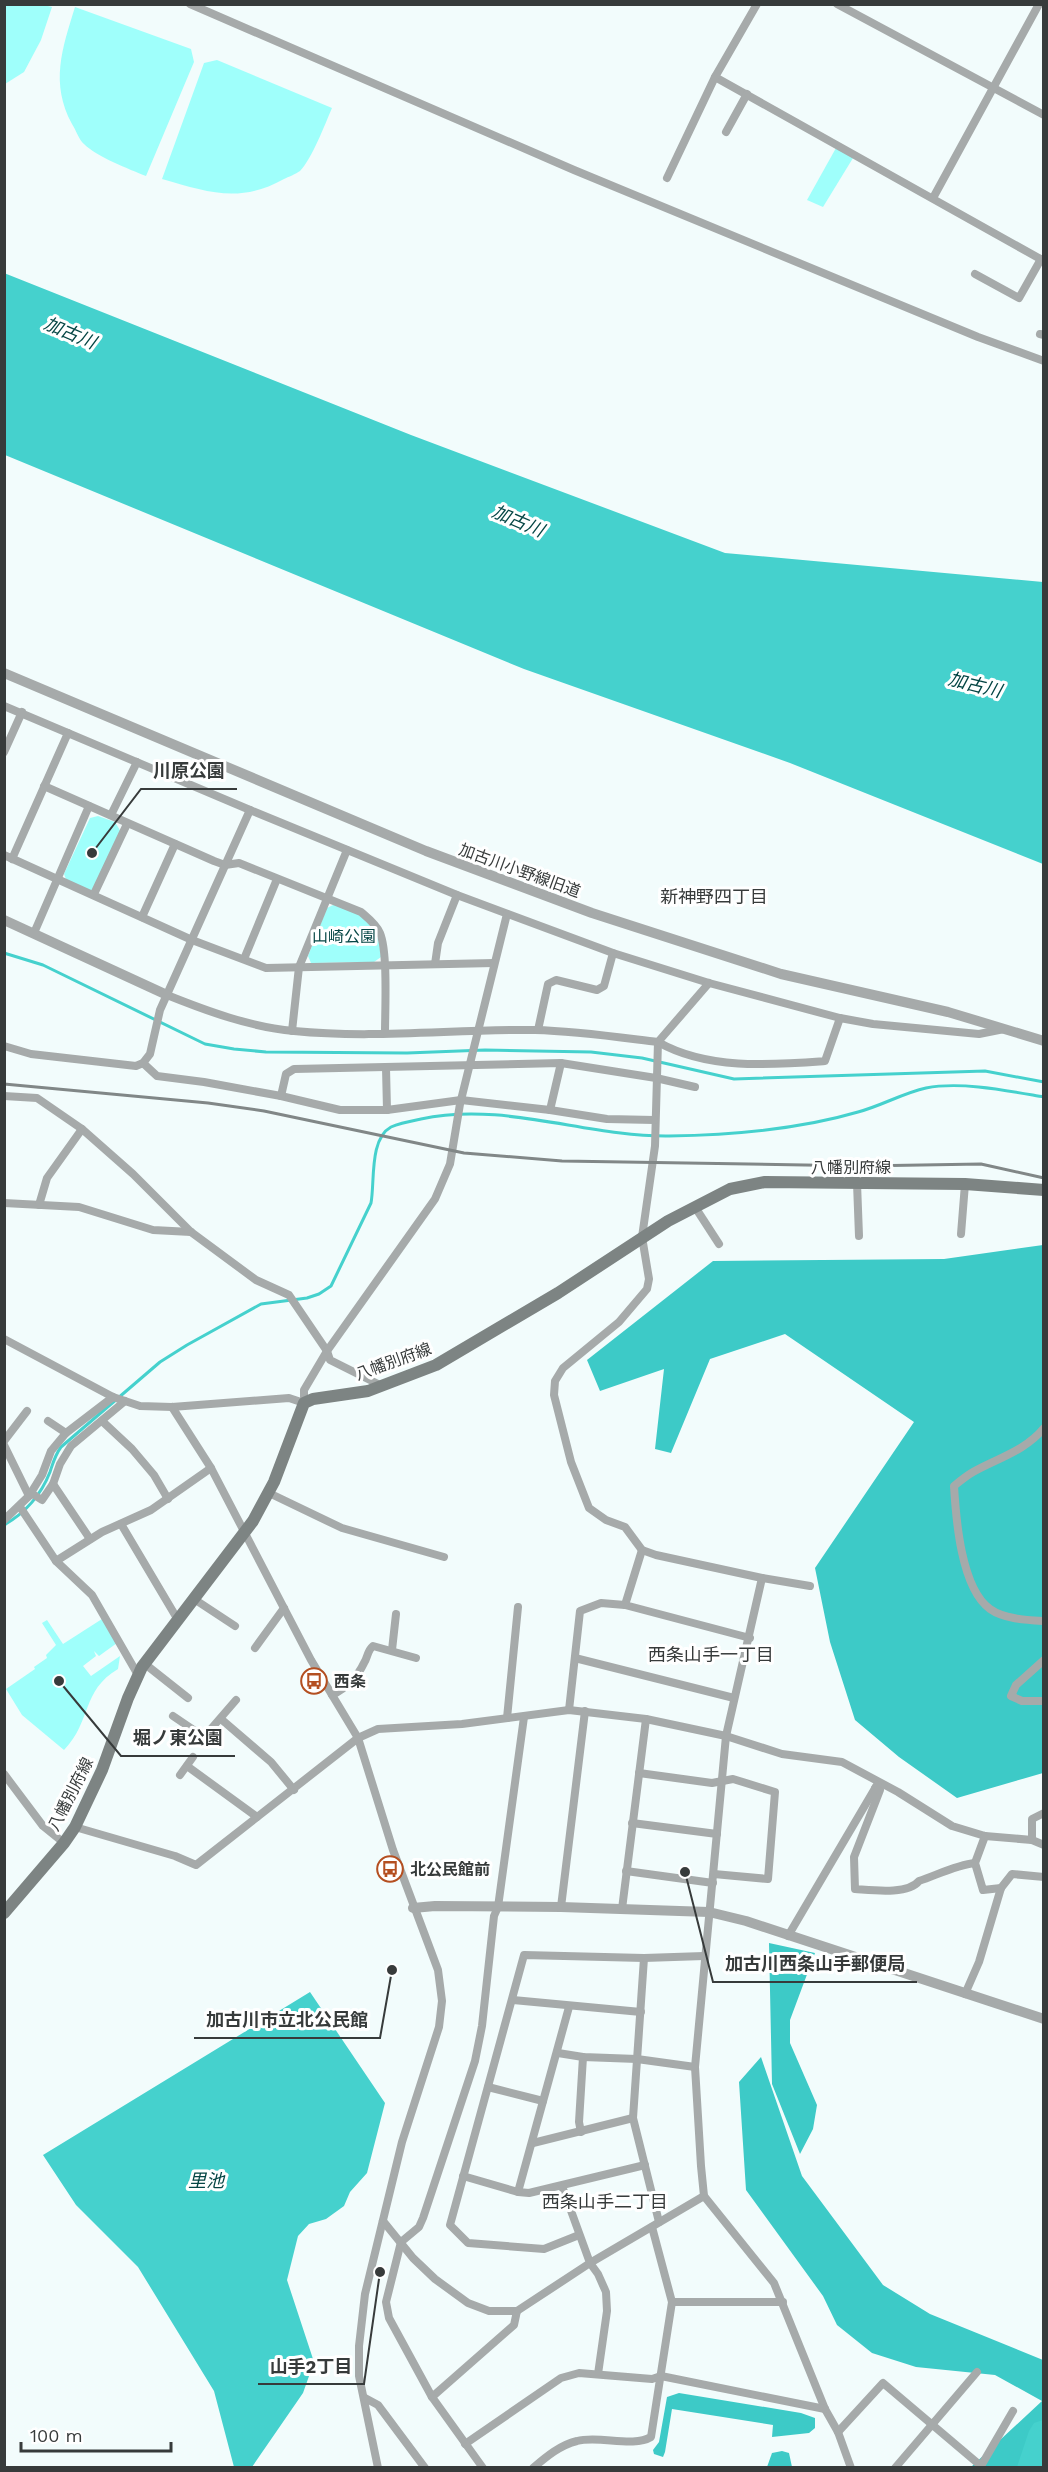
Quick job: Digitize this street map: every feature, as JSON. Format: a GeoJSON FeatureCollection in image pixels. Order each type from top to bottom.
{"type":"FeatureCollection","features":[{"type":"Feature","properties":{"kind":"main road","name":"八幡別府線"},"geometry":{"type":"LineString","coordinates":[[4,1913],[75,1827],[102,1770],[141,1670],[245,1530],[269,1493],[304,1403],[313,1399],[368,1391],[436,1365],[558,1293],[642,1237],[730,1189],[765,1182],[965,1184],[1044,1190]]}},
{"type":"Feature","properties":{"kind":"street"},"geometry":{"type":"LineString","coordinates":[[190,4],[605,183],[978,337],[1044,361]]}},
{"type":"Feature","properties":{"kind":"street"},"geometry":{"type":"LineString","coordinates":[[667,178],[715,76],[757,4]]}},
{"type":"Feature","properties":{"kind":"street"},"geometry":{"type":"LineString","coordinates":[[837,4],[1044,115]]}},
{"type":"Feature","properties":{"kind":"street"},"geometry":{"type":"LineString","coordinates":[[933,198],[1039,4]]}},
{"type":"Feature","properties":{"kind":"street"},"geometry":{"type":"LineString","coordinates":[[715,76],[1042,260],[1019,298],[975,274]]}},
{"type":"Feature","properties":{"kind":"street"},"geometry":{"type":"LineString","coordinates":[[726,132],[747,94]]}},
{"type":"Feature","properties":{"kind":"street","name":"加古川小野線旧道"},"geometry":{"type":"LineString","coordinates":[[4,673],[426,851],[592,913],[781,974],[948,1012],[1044,1041]]}},
{"type":"Feature","properties":{"kind":"street"},"geometry":{"type":"LineString","coordinates":[[4,706],[457,895],[613,953],[709,983],[840,1018],[873,1024],[979,1034],[1005,1029]]}},
{"type":"Feature","properties":{"kind":"street"},"geometry":{"type":"LineString","coordinates":[[4,752],[22,712]]}},
{"type":"Feature","properties":{"kind":"street"},"geometry":{"type":"LineString","coordinates":[[68,732],[45,786],[8,857],[192,940],[266,968],[494,963]]}},
{"type":"Feature","properties":{"kind":"street"},"geometry":{"type":"LineString","coordinates":[[111,815],[136,762]]}},
{"type":"Feature","properties":{"kind":"street"},"geometry":{"type":"LineString","coordinates":[[45,786],[127,824],[225,865],[239,863],[361,912],[374,923],[381,934],[385,1033]]}},
{"type":"Feature","properties":{"kind":"street"},"geometry":{"type":"LineString","coordinates":[[34,933],[89,806]]}},
{"type":"Feature","properties":{"kind":"street"},"geometry":{"type":"LineString","coordinates":[[4,1046],[46,1057],[136,1066],[143,1063],[150,1054],[160,1010],[250,810]]}},
{"type":"Feature","properties":{"kind":"street"},"geometry":{"type":"LineString","coordinates":[[94,894],[127,824]]}},
{"type":"Feature","properties":{"kind":"street"},"geometry":{"type":"LineString","coordinates":[[142,917],[175,844]]}},
{"type":"Feature","properties":{"kind":"street"},"geometry":{"type":"LineString","coordinates":[[292,1031],[299,967],[347,850]]}},
{"type":"Feature","properties":{"kind":"street"},"geometry":{"type":"LineString","coordinates":[[244,959],[277,879]]}},
{"type":"Feature","properties":{"kind":"street"},"geometry":{"type":"LineString","coordinates":[[435,964],[438,943],[457,895]]}},
{"type":"Feature","properties":{"kind":"street"},"geometry":{"type":"LineString","coordinates":[[4,1339],[113,1397],[140,1406],[172,1407],[289,1398],[304,1403],[304,1390],[327,1351],[435,1200],[450,1164],[469,1065],[507,914]]}},
{"type":"Feature","properties":{"kind":"street"},"geometry":{"type":"LineString","coordinates":[[4,920],[167,995],[207,1010],[256,1024],[292,1031],[344,1034],[538,1030],[658,1045],[702,1059],[768,1065],[825,1061],[840,1018]]}},
{"type":"Feature","properties":{"kind":"street"},"geometry":{"type":"LineString","coordinates":[[538,1030],[548,984],[556,980],[597,990],[604,986],[613,953]]}},
{"type":"Feature","properties":{"kind":"street"},"geometry":{"type":"LineString","coordinates":[[709,983],[658,1045],[655,1146],[642,1237],[649,1279],[647,1289],[643,1297],[619,1322],[563,1368],[555,1382],[554,1395],[571,1462],[589,1508],[606,1520],[625,1527],[642,1550],[762,1578],[810,1586]]}},
{"type":"Feature","properties":{"kind":"street"},"geometry":{"type":"LineString","coordinates":[[143,1063],[157,1076],[280,1096],[340,1110],[387,1110],[461,1102],[550,1110],[607,1119],[654,1120]]}},
{"type":"Feature","properties":{"kind":"street"},"geometry":{"type":"LineString","coordinates":[[550,1110],[561,1063]]}},
{"type":"Feature","properties":{"kind":"street"},"geometry":{"type":"LineString","coordinates":[[280,1096],[286,1074],[294,1069],[561,1063],[656,1078],[695,1087]]}},
{"type":"Feature","properties":{"kind":"street"},"geometry":{"type":"LineString","coordinates":[[386,1068],[387,1110]]}},
{"type":"Feature","properties":{"kind":"street"},"geometry":{"type":"LineString","coordinates":[[4,1096],[37,1098],[82,1129],[133,1174],[191,1232],[256,1280],[289,1295],[327,1351],[330,1360],[382,1386]]}},
{"type":"Feature","properties":{"kind":"street"},"geometry":{"type":"LineString","coordinates":[[39,1205],[47,1178],[82,1129]]}},
{"type":"Feature","properties":{"kind":"street"},"geometry":{"type":"LineString","coordinates":[[857,1183],[859,1236]]}},
{"type":"Feature","properties":{"kind":"street"},"geometry":{"type":"LineString","coordinates":[[961,1234],[965,1184]]}},
{"type":"Feature","properties":{"kind":"street"},"geometry":{"type":"LineString","coordinates":[[4,1203],[91,1209],[153,1230],[191,1232]]}},
{"type":"Feature","properties":{"kind":"street"},"geometry":{"type":"LineString","coordinates":[[695,1207],[718,1244]]}},
{"type":"Feature","properties":{"kind":"street"},"geometry":{"type":"LineString","coordinates":[[4,1520],[20,1507],[30,1494],[42,1475],[51,1451],[66,1433],[113,1397]]}},
{"type":"Feature","properties":{"kind":"street"},"geometry":{"type":"LineString","coordinates":[[27,1411],[4,1443],[30,1494],[42,1500],[53,1484],[60,1464],[71,1446],[125,1401]]}},
{"type":"Feature","properties":{"kind":"street"},"geometry":{"type":"LineString","coordinates":[[172,1407],[211,1468],[284,1608],[358,1738],[393,1850],[438,1970],[442,2001],[439,2027],[402,2142],[365,2294],[362,2316],[359,2376],[378,2468]]}},
{"type":"Feature","properties":{"kind":"street"},"geometry":{"type":"LineString","coordinates":[[48,1421],[66,1433]]}},
{"type":"Feature","properties":{"kind":"street"},"geometry":{"type":"LineString","coordinates":[[102,1421],[132,1449],[154,1475],[168,1499]]}},
{"type":"Feature","properties":{"kind":"street"},"geometry":{"type":"LineString","coordinates":[[1044,1428],[1036,1438],[1021,1448],[972,1472],[954,1486],[963,1556],[975,1594],[988,1608],[997,1613],[1022,1620],[1044,1621]]}},
{"type":"Feature","properties":{"kind":"street"},"geometry":{"type":"LineString","coordinates":[[56,1561],[90,1539],[151,1510],[211,1468]]}},
{"type":"Feature","properties":{"kind":"street"},"geometry":{"type":"LineString","coordinates":[[53,1484],[90,1539]]}},
{"type":"Feature","properties":{"kind":"street"},"geometry":{"type":"LineString","coordinates":[[269,1493],[342,1528],[444,1557]]}},
{"type":"Feature","properties":{"kind":"street"},"geometry":{"type":"LineString","coordinates":[[20,1507],[56,1561],[92,1595],[141,1670],[188,1698]]}},
{"type":"Feature","properties":{"kind":"street"},"geometry":{"type":"LineString","coordinates":[[120,1524],[178,1620]]}},
{"type":"Feature","properties":{"kind":"street"},"geometry":{"type":"LineString","coordinates":[[624,1605],[642,1550]]}},
{"type":"Feature","properties":{"kind":"street"},"geometry":{"type":"LineString","coordinates":[[762,1578],[726,1736],[714,1879],[704,1956],[695,2067],[704,2196],[774,2283],[825,2409],[838,2432],[851,2468]]}},
{"type":"Feature","properties":{"kind":"street"},"geometry":{"type":"LineString","coordinates":[[194,1599],[235,1626]]}},
{"type":"Feature","properties":{"kind":"street"},"geometry":{"type":"LineString","coordinates":[[569,1710],[580,1611],[601,1603],[624,1605],[750,1638]]}},
{"type":"Feature","properties":{"kind":"street"},"geometry":{"type":"LineString","coordinates":[[507,1718],[518,1606]]}},
{"type":"Feature","properties":{"kind":"street"},"geometry":{"type":"LineString","coordinates":[[255,1648],[284,1608]]}},
{"type":"Feature","properties":{"kind":"street"},"geometry":{"type":"LineString","coordinates":[[392,1650],[396,1614]]}},
{"type":"Feature","properties":{"kind":"street"},"geometry":{"type":"LineString","coordinates":[[332,1695],[346,1687],[365,1663],[370,1648],[373,1646],[416,1658]]}},
{"type":"Feature","properties":{"kind":"street"},"geometry":{"type":"LineString","coordinates":[[575,1658],[734,1698]]}},
{"type":"Feature","properties":{"kind":"street"},"geometry":{"type":"LineString","coordinates":[[1044,1660],[1016,1684],[1011,1696],[1022,1701],[1044,1701]]}},
{"type":"Feature","properties":{"kind":"street"},"geometry":{"type":"LineString","coordinates":[[173,1716],[204,1737],[236,1700]]}},
{"type":"Feature","properties":{"kind":"street"},"geometry":{"type":"LineString","coordinates":[[75,1827],[175,1856],[196,1865],[358,1738],[378,1729],[462,1724],[569,1710],[646,1719],[726,1736],[782,1754],[842,1762],[877,1785],[898,1792],[952,1826],[985,1836],[1032,1840],[1044,1845]]}},
{"type":"Feature","properties":{"kind":"street"},"geometry":{"type":"LineString","coordinates":[[561,1907],[585,1711]]}},
{"type":"Feature","properties":{"kind":"street"},"geometry":{"type":"LineString","coordinates":[[483,2468],[432,2397],[388,2318],[386,2302],[401,2242],[418,2227],[423,2218],[475,2061],[482,2026],[494,1916],[498,1906],[524,1717]]}},
{"type":"Feature","properties":{"kind":"street"},"geometry":{"type":"LineString","coordinates":[[220,1719],[271,1762],[294,1790]]}},
{"type":"Feature","properties":{"kind":"street"},"geometry":{"type":"LineString","coordinates":[[621,1910],[646,1719]]}},
{"type":"Feature","properties":{"kind":"street"},"geometry":{"type":"LineString","coordinates":[[180,1775],[193,1757]]}},
{"type":"Feature","properties":{"kind":"street"},"geometry":{"type":"LineString","coordinates":[[187,1766],[257,1817]]}},
{"type":"Feature","properties":{"kind":"street"},"geometry":{"type":"LineString","coordinates":[[626,1871],[714,1879],[768,1879],[775,1792],[733,1779],[712,1783],[639,1773]]}},
{"type":"Feature","properties":{"kind":"street"},"geometry":{"type":"LineString","coordinates":[[4,1774],[44,1826],[64,1843]]}},
{"type":"Feature","properties":{"kind":"street"},"geometry":{"type":"LineString","coordinates":[[877,1785],[880,1790],[854,1857],[855,1889],[887,1891],[906,1887],[963,1864],[975,1863]]}},
{"type":"Feature","properties":{"kind":"street"},"geometry":{"type":"LineString","coordinates":[[788,1936],[877,1785]]}},
{"type":"Feature","properties":{"kind":"street"},"geometry":{"type":"LineString","coordinates":[[1032,1840],[1032,1819],[1044,1813]]}},
{"type":"Feature","properties":{"kind":"street"},"geometry":{"type":"LineString","coordinates":[[632,1823],[717,1834]]}},
{"type":"Feature","properties":{"kind":"street"},"geometry":{"type":"LineString","coordinates":[[985,1836],[975,1863],[983,1890],[1001,1888]]}},
{"type":"Feature","properties":{"kind":"street"},"geometry":{"type":"LineString","coordinates":[[965,1994],[979,1962],[1001,1888],[1012,1874],[1044,1877]]}},
{"type":"Feature","properties":{"kind":"street"},"geometry":{"type":"LineString","coordinates":[[413,1908],[498,1906],[709,1912],[746,1921],[1044,2019]]}},
{"type":"Feature","properties":{"kind":"street"},"geometry":{"type":"LineString","coordinates":[[579,2235],[544,2249],[468,2243],[450,2225],[524,1955],[644,1958],[704,1956]]}},
{"type":"Feature","properties":{"kind":"street"},"geometry":{"type":"LineString","coordinates":[[533,2468],[552,2453],[577,2440],[615,2439],[643,2442],[651,2437],[672,2302],[645,2165],[633,2118],[644,1958]]}},
{"type":"Feature","properties":{"kind":"street"},"geometry":{"type":"LineString","coordinates":[[513,2000],[641,2012]]}},
{"type":"Feature","properties":{"kind":"street"},"geometry":{"type":"LineString","coordinates":[[519,2192],[569,2007]]}},
{"type":"Feature","properties":{"kind":"street"},"geometry":{"type":"LineString","coordinates":[[558,2053],[583,2057],[638,2059],[695,2067]]}},
{"type":"Feature","properties":{"kind":"street"},"geometry":{"type":"LineString","coordinates":[[581,2132],[579,2122],[583,2057]]}},
{"type":"Feature","properties":{"kind":"street"},"geometry":{"type":"LineString","coordinates":[[488,2087],[543,2101]]}},
{"type":"Feature","properties":{"kind":"street"},"geometry":{"type":"LineString","coordinates":[[533,2143],[633,2118]]}},
{"type":"Feature","properties":{"kind":"street"},"geometry":{"type":"LineString","coordinates":[[463,2176],[529,2193],[645,2165]]}},
{"type":"Feature","properties":{"kind":"street"},"geometry":{"type":"LineString","coordinates":[[562,2186],[590,2263],[606,2292],[608,2311],[598,2374]]}},
{"type":"Feature","properties":{"kind":"street"},"geometry":{"type":"LineString","coordinates":[[383,2221],[413,2258],[435,2279],[468,2303],[489,2311],[517,2311],[590,2263],[704,2196]]}},
{"type":"Feature","properties":{"kind":"street"},"geometry":{"type":"LineString","coordinates":[[672,2302],[783,2302]]}},
{"type":"Feature","properties":{"kind":"street"},"geometry":{"type":"LineString","coordinates":[[432,2397],[513,2325],[517,2311]]}},
{"type":"Feature","properties":{"kind":"street"},"geometry":{"type":"LineString","coordinates":[[895,2468],[977,2372]]}},
{"type":"Feature","properties":{"kind":"street"},"geometry":{"type":"LineString","coordinates":[[465,2444],[561,2378],[579,2373],[652,2379],[661,2376],[825,2409]]}},
{"type":"Feature","properties":{"kind":"street"},"geometry":{"type":"LineString","coordinates":[[838,2432],[883,2383],[981,2466],[1013,2411]]}},
{"type":"Feature","properties":{"kind":"street"},"geometry":{"type":"LineString","coordinates":[[365,2398],[378,2405],[425,2468]]}},
{"type":"Feature","properties":{"kind":"green space"},"geometry":{"type":"Polygon","coordinates":[[[5,4],[52,7],[41,40],[24,72],[5,84],[5,4]]]}},
{"type":"Feature","properties":{"kind":"green space"},"geometry":{"type":"Polygon","coordinates":[[[75,7],[191,49],[194,62],[146,176],[90,149],[81,140],[65,109],[61,94],[60,66],[75,7]]]}},
{"type":"Feature","properties":{"kind":"green space"},"geometry":{"type":"Polygon","coordinates":[[[217,60],[332,108],[314,150],[300,171],[268,187],[238,193],[209,191],[162,179],[204,63],[217,60]]]}},
{"type":"Feature","properties":{"kind":"green space"},"geometry":{"type":"Polygon","coordinates":[[[836,148],[853,158],[823,207],[807,200],[836,148]]]}},
{"type":"Feature","properties":{"kind":"green space"},"geometry":{"type":"Polygon","coordinates":[[[98,816],[115,822],[121,832],[91,892],[67,882],[64,874],[90,818],[98,816]]]}},
{"type":"Feature","properties":{"kind":"green space","name":"山崎公園"},"geometry":{"type":"Polygon","coordinates":[[[335,904],[368,921],[377,935],[381,957],[374,962],[311,963],[308,956],[327,908],[335,904]]]}},
{"type":"Feature","properties":{"kind":"green space"},"geometry":{"type":"Polygon","coordinates":[[[102,1619],[117,1643],[99,1656],[94,1651],[96,1656],[83,1666],[91,1676],[120,1656],[118,1669],[98,1687],[79,1728],[64,1750],[22,1715],[6,1689],[35,1669],[34,1667],[47,1658],[46,1655],[56,1645],[42,1623],[47,1620],[63,1644],[102,1619]]]}},
{"type":"Feature","properties":{"kind":"shaded area"},"geometry":{"type":"Polygon","coordinates":[[[1043,1245],[1043,1773],[957,1798],[899,1757],[855,1720],[830,1642],[815,1568],[914,1422],[785,1334],[710,1359],[671,1453],[655,1449],[664,1369],[600,1391],[587,1360],[713,1261],[944,1259],[1043,1245]]]}},
{"type":"Feature","properties":{"kind":"shaded area"},"geometry":{"type":"Polygon","coordinates":[[[769,1943],[815,1953],[790,2020],[790,2043],[817,2105],[813,2129],[800,2154],[772,2084],[769,1943]]]}},
{"type":"Feature","properties":{"kind":"shaded area"},"geometry":{"type":"Polygon","coordinates":[[[761,2057],[802,2176],[883,2285],[930,2314],[1043,2360],[1043,2467],[971,2467],[1042,2401],[995,2375],[916,2367],[872,2353],[837,2325],[823,2296],[746,2190],[739,2082],[761,2057]]]}},
{"type":"Feature","properties":{"kind":"shaded area"},"geometry":{"type":"Polygon","coordinates":[[[679,2393],[801,2413],[815,2418],[815,2428],[809,2433],[772,2437],[773,2425],[672,2409],[663,2457],[654,2454],[653,2450],[659,2442],[667,2397],[679,2393]]]}},
{"type":"Feature","properties":{"kind":"shaded area"},"geometry":{"type":"Polygon","coordinates":[[[782,2451],[789,2453],[792,2467],[767,2467],[772,2453],[782,2451]]]}},
{"type":"Feature","properties":{"kind":"water","name":"加古川"},"geometry":{"type":"Polygon","coordinates":[[[4,273],[411,435],[725,553],[1043,582],[1043,864],[790,763],[524,669],[5,455],[4,273]]]}},
{"type":"Feature","properties":{"kind":"water","name":"里池"},"geometry":{"type":"Polygon","coordinates":[[[310,1992],[385,2103],[367,2173],[350,2192],[344,2206],[326,2219],[309,2224],[298,2236],[287,2280],[314,2362],[303,2393],[252,2467],[234,2467],[214,2391],[138,2267],[76,2205],[43,2155],[310,1992]]]}},
{"type":"Feature","properties":{"kind":"water"},"geometry":{"type":"Polygon","coordinates":[[[1043,2420],[1043,2467],[1017,2467],[1029,2431],[1034,2423],[1043,2420]]]}},
{"type":"Feature","properties":{"kind":"waterway"},"geometry":{"type":"LineString","coordinates":[[4,953],[43,965],[205,1044],[234,1049],[266,1052],[407,1053],[485,1050],[591,1052],[642,1058],[734,1079],[985,1071],[1044,1082]]}},
{"type":"Feature","properties":{"kind":"waterway"},"geometry":{"type":"LineString","coordinates":[[4,1525],[19,1515],[37,1496],[61,1447],[160,1362],[261,1304],[307,1298],[331,1286],[371,1203],[376,1151],[379,1141],[391,1127],[402,1123],[452,1115],[483,1114],[638,1135],[717,1134],[812,1123],[867,1109],[917,1090],[940,1086],[985,1088],[1044,1097]]}},
{"type":"Feature","properties":{"kind":"railway"},"geometry":{"type":"LineString","coordinates":[[4,1084],[208,1103],[264,1111],[464,1153],[562,1161],[862,1166],[981,1164],[1044,1178]]}},
{"type":"Feature","properties":{"kind":"place","name":"川原公園"},"geometry":{"type":"Point","coordinates":[92,853]}},
{"type":"Feature","properties":{"kind":"place","name":"堀ノ東公園"},"geometry":{"type":"Point","coordinates":[59,1681]}},
{"type":"Feature","properties":{"kind":"place","name":"西条"},"geometry":{"type":"Point","coordinates":[314,1681]}},
{"type":"Feature","properties":{"kind":"place","name":"北公民館前"},"geometry":{"type":"Point","coordinates":[390,1869]}},
{"type":"Feature","properties":{"kind":"place","name":"加古川西条山手郵便局"},"geometry":{"type":"Point","coordinates":[685,1872]}},
{"type":"Feature","properties":{"kind":"place","name":"加古川市立北公民館"},"geometry":{"type":"Point","coordinates":[392,1970]}},
{"type":"Feature","properties":{"kind":"place","name":"山手2丁目"},"geometry":{"type":"Point","coordinates":[380,2272]}},
{"type":"Feature","properties":{"kind":"district","name":"新神野四丁目"},"geometry":{"type":"Point","coordinates":[714,897]}},
{"type":"Feature","properties":{"kind":"district","name":"西条山手一丁目"},"geometry":{"type":"Point","coordinates":[711,1655]}},
{"type":"Feature","properties":{"kind":"district","name":"西条山手二丁目"},"geometry":{"type":"Point","coordinates":[605,2202]}}]}
